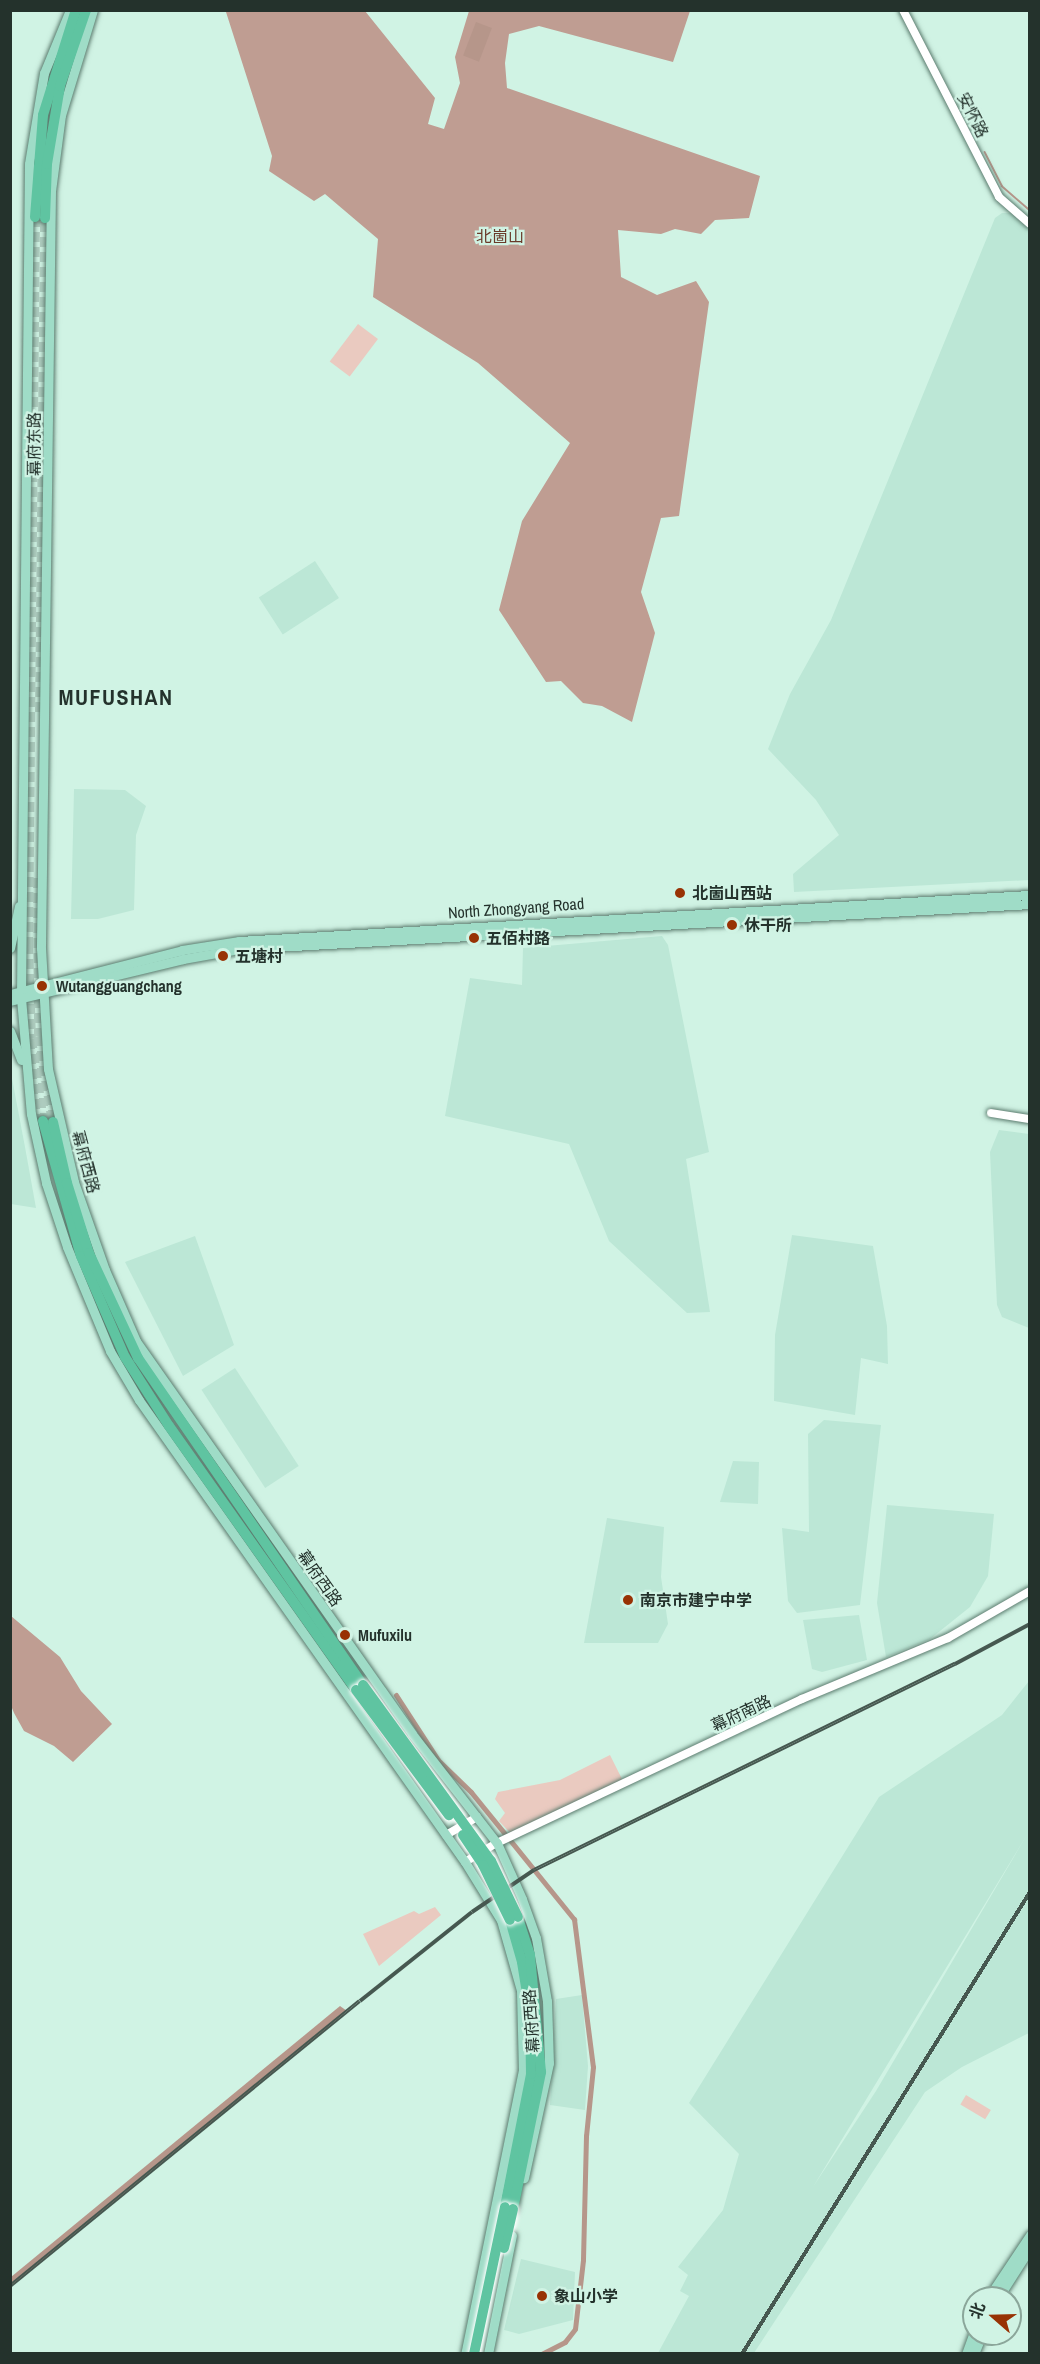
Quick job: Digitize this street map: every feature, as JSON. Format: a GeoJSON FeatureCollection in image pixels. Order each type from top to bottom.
{"type":"FeatureCollection","features":[{"type":"Feature","properties":{"kind":"highway"},"geometry":{"type":"LineString","coordinates":[[76,10],[43,115],[40,218],[52,124],[60,86],[86,10]]}},
{"type":"Feature","properties":{"kind":"highway"},"geometry":{"type":"LineString","coordinates":[[79,51],[81,22]]}},
{"type":"Feature","properties":{"kind":"highway","name":"幕府西路"},"geometry":{"type":"LineString","coordinates":[[48,1122],[75,1236],[125,1357],[169,1426],[360,1688],[468,1842],[514,1919],[530,1955],[537,2006],[538,2087],[477,2354]]}},
{"type":"Feature","properties":{"kind":"highway","name":"幕府西路"},"geometry":{"type":"LineString","coordinates":[[512,2206],[516,2150],[531,2074],[530,2012],[514,1919]]}},
{"type":"Feature","properties":{"kind":"highway"},"geometry":{"type":"LineString","coordinates":[[524,2047],[531,2074]]}},
{"type":"Feature","properties":{"kind":"highway"},"geometry":{"type":"LineString","coordinates":[[538,2087],[549,2063]]}},
{"type":"Feature","properties":{"kind":"highway"},"geometry":{"type":"LineString","coordinates":[[504,2175],[516,2150]]}},
{"type":"Feature","properties":{"kind":"main road","name":"幕府东路"},"geometry":{"type":"LineString","coordinates":[[44,883],[51,191],[61,116],[93,10]]}},
{"type":"Feature","properties":{"kind":"main road","name":"幕府东路"},"geometry":{"type":"LineString","coordinates":[[26,1074],[21,994],[29,164],[44,73],[69,13]]}},
{"type":"Feature","properties":{"kind":"main road","name":"幕府西路"},"geometry":{"type":"LineString","coordinates":[[44,883],[41,989],[48,1069],[74,1182],[105,1270],[136,1341],[399,1715],[498,1843],[536,1938],[547,2001],[549,2063],[512,2206],[488,2354]]}},
{"type":"Feature","properties":{"kind":"main road"},"geometry":{"type":"LineString","coordinates":[[10,948],[23,892]]}},
{"type":"Feature","properties":{"kind":"main road","name":"North Zhongyang Road"},"geometry":{"type":"LineString","coordinates":[[10,994],[41,989],[182,950],[239,941],[1029,895]]}},
{"type":"Feature","properties":{"kind":"main road","name":"North Zhongyang Road"},"geometry":{"type":"LineString","coordinates":[[41,989],[240,949],[1029,904]]}},
{"type":"Feature","properties":{"kind":"main road","name":"North Zhongyang Road"},"geometry":{"type":"LineString","coordinates":[[10,1001],[21,994]]}},
{"type":"Feature","properties":{"kind":"main road"},"geometry":{"type":"LineString","coordinates":[[10,1031],[26,1074]]}},
{"type":"Feature","properties":{"kind":"main road","name":"幕府西路"},"geometry":{"type":"LineString","coordinates":[[26,1074],[46,1183],[110,1351],[139,1400],[465,1862],[501,1920],[513,1955],[521,1990],[524,2047],[504,2175],[465,2354]]}},
{"type":"Feature","properties":{"kind":"main road"},"geometry":{"type":"LineString","coordinates":[[996,2286],[1029,2235]]}},
{"type":"Feature","properties":{"kind":"main road"},"geometry":{"type":"LineString","coordinates":[[1005,2286],[1029,2247]]}},
{"type":"Feature","properties":{"kind":"main road"},"geometry":{"type":"LineString","coordinates":[[476,2300],[487,2308],[498,2303]]}},
{"type":"Feature","properties":{"kind":"main road"},"geometry":{"type":"LineString","coordinates":[[477,2354],[482,2334]]}},
{"type":"Feature","properties":{"kind":"street","name":"安怀路"},"geometry":{"type":"LineString","coordinates":[[903,10],[999,197],[1029,224]]}},
{"type":"Feature","properties":{"kind":"street"},"geometry":{"type":"LineString","coordinates":[[991,1113],[1029,1119]]}},
{"type":"Feature","properties":{"kind":"street","name":"幕府南路"},"geometry":{"type":"LineString","coordinates":[[465,1862],[498,1843],[520,1835],[802,1699],[948,1638],[1029,1591]]}},
{"type":"Feature","properties":{"kind":"street"},"geometry":{"type":"LineString","coordinates":[[446,1835],[477,1817]]}},
{"type":"Feature","properties":{"kind":"shaded area"},"geometry":{"type":"Polygon","coordinates":[[[476,22],[492,28],[479,62],[463,56],[476,22]]]}},
{"type":"Feature","properties":{"kind":"shaded area"},"geometry":{"type":"Polygon","coordinates":[[[1002,213],[1011,213],[1030,230],[1029,880],[794,892],[793,874],[839,835],[816,800],[768,749],[790,694],[831,620],[995,218],[1002,213]]]}},
{"type":"Feature","properties":{"kind":"shaded area"},"geometry":{"type":"Polygon","coordinates":[[[358,324],[378,339],[350,377],[330,362],[358,324]]]}},
{"type":"Feature","properties":{"kind":"shaded area"},"geometry":{"type":"Polygon","coordinates":[[[315,561],[339,598],[283,634],[259,597],[315,561]]]}},
{"type":"Feature","properties":{"kind":"shaded area"},"geometry":{"type":"Polygon","coordinates":[[[74,789],[125,790],[146,806],[136,835],[134,910],[98,919],[71,919],[74,789]]]}},
{"type":"Feature","properties":{"kind":"shaded area"},"geometry":{"type":"Polygon","coordinates":[[[662,936],[668,945],[709,1152],[686,1159],[710,1312],[687,1313],[609,1241],[569,1144],[445,1116],[470,978],[522,985],[523,948],[662,936]]]}},
{"type":"Feature","properties":{"kind":"shaded area"},"geometry":{"type":"Polygon","coordinates":[[[10,1068],[25,1147],[36,1208],[11,1204],[10,1068]]]}},
{"type":"Feature","properties":{"kind":"shaded area"},"geometry":{"type":"Polygon","coordinates":[[[999,1130],[1029,1134],[1029,1328],[1002,1317],[997,1305],[990,1152],[999,1130]]]}},
{"type":"Feature","properties":{"kind":"shaded area"},"geometry":{"type":"Polygon","coordinates":[[[792,1235],[873,1246],[887,1326],[888,1364],[861,1358],[855,1415],[774,1401],[775,1335],[792,1235]]]}},
{"type":"Feature","properties":{"kind":"shaded area"},"geometry":{"type":"Polygon","coordinates":[[[195,1236],[234,1345],[183,1376],[125,1262],[195,1236]]]}},
{"type":"Feature","properties":{"kind":"shaded area"},"geometry":{"type":"Polygon","coordinates":[[[235,1368],[299,1466],[265,1488],[201,1390],[235,1368]]]}},
{"type":"Feature","properties":{"kind":"shaded area"},"geometry":{"type":"Polygon","coordinates":[[[824,1420],[881,1425],[860,1605],[797,1613],[788,1601],[782,1528],[809,1532],[808,1434],[824,1420]]]}},
{"type":"Feature","properties":{"kind":"shaded area"},"geometry":{"type":"Polygon","coordinates":[[[733,1461],[759,1462],[758,1504],[720,1502],[733,1461]]]}},
{"type":"Feature","properties":{"kind":"shaded area"},"geometry":{"type":"Polygon","coordinates":[[[887,1505],[994,1514],[988,1576],[970,1607],[930,1639],[886,1657],[877,1603],[887,1505]]]}},
{"type":"Feature","properties":{"kind":"shaded area","name":"南京市建宁中学"},"geometry":{"type":"Polygon","coordinates":[[[607,1518],[664,1527],[661,1577],[668,1624],[658,1643],[584,1643],[607,1518]]]}},
{"type":"Feature","properties":{"kind":"shaded area"},"geometry":{"type":"Polygon","coordinates":[[[859,1615],[867,1660],[822,1672],[812,1669],[803,1620],[859,1615]]]}},
{"type":"Feature","properties":{"kind":"shaded area"},"geometry":{"type":"Polygon","coordinates":[[[1029,1681],[1029,2033],[962,2067],[925,2092],[754,2353],[658,2353],[689,2296],[680,2291],[688,2275],[678,2267],[723,2210],[739,2154],[689,2103],[879,1797],[1002,1715],[1029,1681]],[[1028,1833],[813,2187],[876,2091],[1028,1833]]]}},
{"type":"Feature","properties":{"kind":"shaded area"},"geometry":{"type":"Polygon","coordinates":[[[610,1755],[623,1781],[513,1836],[499,1821],[505,1813],[495,1799],[498,1792],[560,1780],[610,1755]]]}},
{"type":"Feature","properties":{"kind":"shaded area"},"geometry":{"type":"Polygon","coordinates":[[[435,1907],[441,1915],[379,1966],[363,1934],[414,1911],[419,1914],[435,1907]]]}},
{"type":"Feature","properties":{"kind":"shaded area"},"geometry":{"type":"Polygon","coordinates":[[[582,1995],[588,2066],[585,2110],[550,2105],[556,1999],[582,1995]]]}},
{"type":"Feature","properties":{"kind":"shaded area"},"geometry":{"type":"Polygon","coordinates":[[[340,2006],[347,2011],[11,2286],[11,2277],[340,2006]]]}},
{"type":"Feature","properties":{"kind":"shaded area"},"geometry":{"type":"Polygon","coordinates":[[[966,2095],[991,2110],[985,2119],[960,2104],[966,2095]]]}},
{"type":"Feature","properties":{"kind":"shaded area","name":"象山小学"},"geometry":{"type":"Polygon","coordinates":[[[521,2259],[575,2272],[573,2320],[519,2334],[504,2330],[521,2259]]]}},
{"type":"Feature","properties":{"kind":"green space","name":"北崮山"},"geometry":{"type":"Polygon","coordinates":[[[218,11],[365,11],[435,98],[428,124],[444,129],[460,83],[455,57],[469,11],[690,11],[673,62],[539,26],[509,34],[505,63],[507,88],[760,176],[749,218],[715,220],[701,234],[675,229],[661,234],[618,230],[621,277],[657,295],[696,281],[709,302],[679,516],[661,518],[641,592],[655,633],[632,722],[602,706],[583,703],[561,681],[546,682],[499,610],[522,521],[570,443],[478,363],[373,297],[378,239],[325,194],[314,201],[269,171],[272,156],[226,12],[218,11]]]}},
{"type":"Feature","properties":{"kind":"green space"},"geometry":{"type":"Polygon","coordinates":[[[11,1616],[60,1657],[81,1691],[112,1724],[73,1762],[54,1746],[24,1731],[14,1713],[10,1703],[11,1616]]]}},
{"type":"Feature","properties":{"kind":"waterway"},"geometry":{"type":"LineString","coordinates":[[985,152],[1002,186],[1030,210]]}},
{"type":"Feature","properties":{"kind":"waterway"},"geometry":{"type":"LineString","coordinates":[[396,1695],[438,1760],[471,1792],[574,1919],[593,2067],[586,2136],[583,2260],[575,2329],[565,2342],[541,2354]]}},
{"type":"Feature","properties":{"kind":"tunnel"},"geometry":{"type":"LineString","coordinates":[[35,217],[28,944],[31,1039],[43,1121]]}},
{"type":"Feature","properties":{"kind":"tunnel"},"geometry":{"type":"LineString","coordinates":[[40,712],[45,218]]}},
{"type":"Feature","properties":{"kind":"tunnel"},"geometry":{"type":"LineString","coordinates":[[38,878],[39,1036],[53,1122]]}},
{"type":"Feature","properties":{"kind":"railway"},"geometry":{"type":"LineString","coordinates":[[10,2286],[472,1912],[534,1870],[955,1664],[1030,1624]]}},
{"type":"Feature","properties":{"kind":"railway"},"geometry":{"type":"LineString","coordinates":[[742,2354],[1030,1892]]}},
{"type":"Feature","properties":{"kind":"place","name":"北崮山西站"},"geometry":{"type":"Point","coordinates":[680,893]}},
{"type":"Feature","properties":{"kind":"place","name":"休干所"},"geometry":{"type":"Point","coordinates":[732,925]}},
{"type":"Feature","properties":{"kind":"place","name":"五佰村路"},"geometry":{"type":"Point","coordinates":[474,938]}},
{"type":"Feature","properties":{"kind":"place","name":"五塘村"},"geometry":{"type":"Point","coordinates":[223,956]}},
{"type":"Feature","properties":{"kind":"place","name":"Wutangguangchang"},"geometry":{"type":"Point","coordinates":[42,986]}},
{"type":"Feature","properties":{"kind":"place","name":"南京市建宁中学"},"geometry":{"type":"Point","coordinates":[628,1600]}},
{"type":"Feature","properties":{"kind":"place","name":"Mufuxilu"},"geometry":{"type":"Point","coordinates":[345,1635]}},
{"type":"Feature","properties":{"kind":"place","name":"象山小学"},"geometry":{"type":"Point","coordinates":[542,2296]}},
{"type":"Feature","properties":{"kind":"district","name":"MUFUSHAN"},"geometry":{"type":"Point","coordinates":[116,698]}}]}
